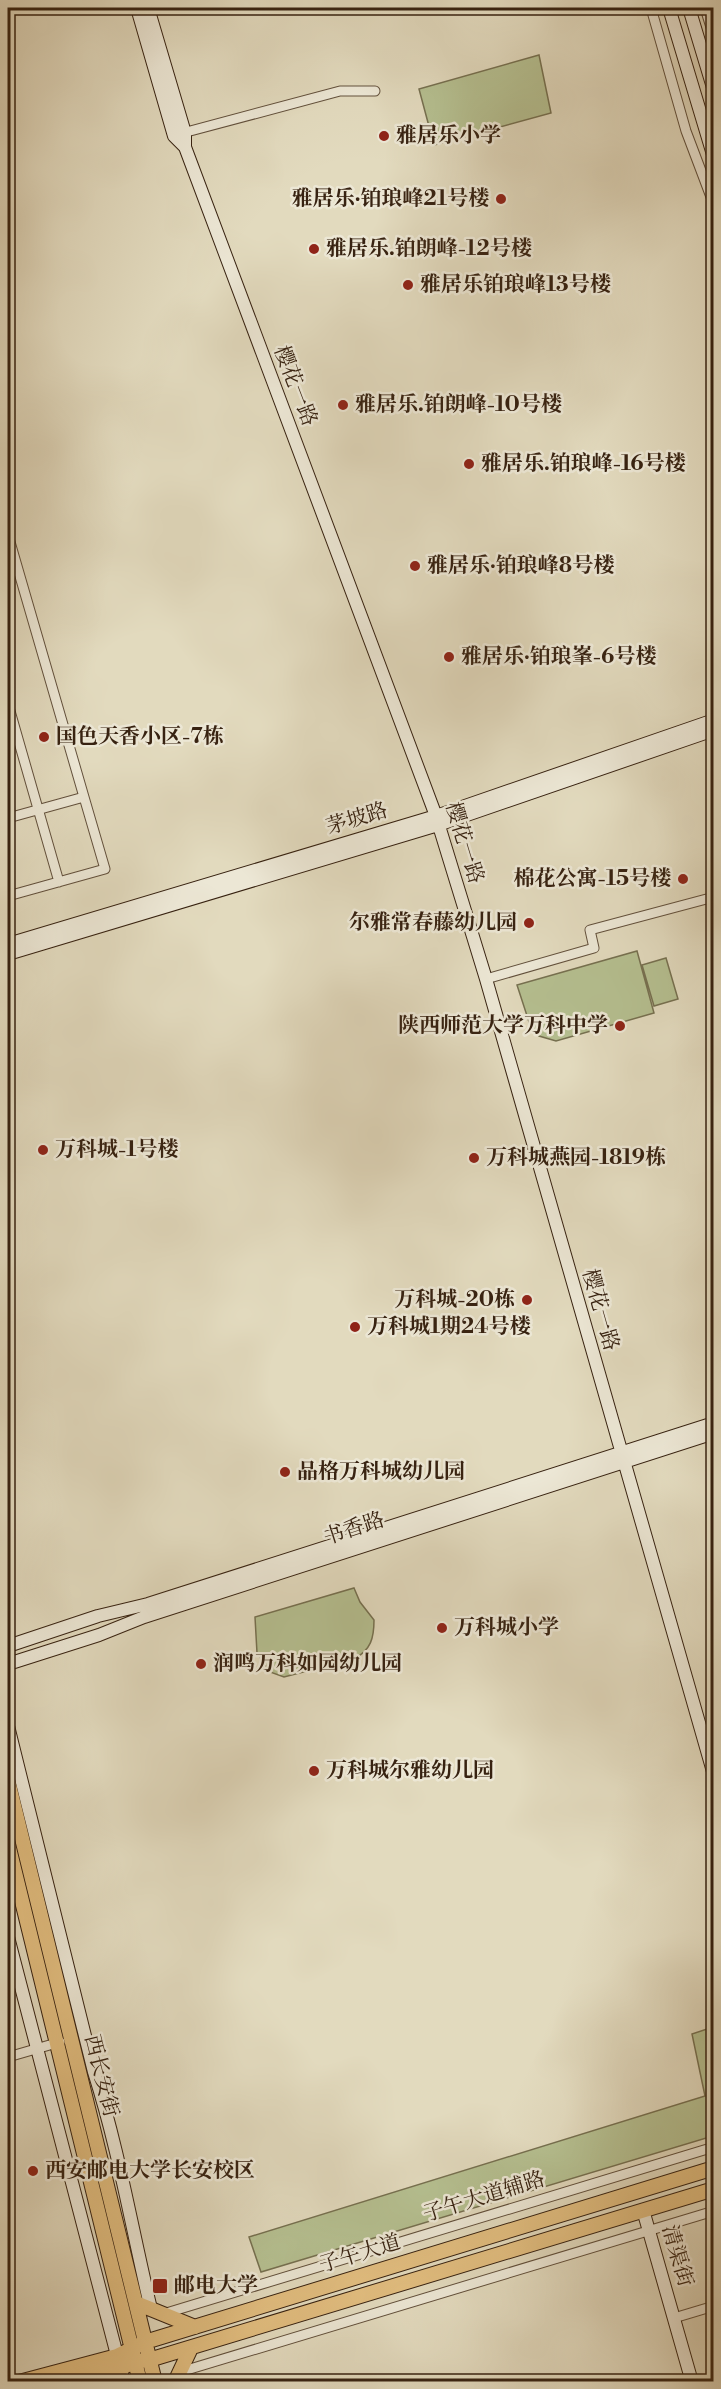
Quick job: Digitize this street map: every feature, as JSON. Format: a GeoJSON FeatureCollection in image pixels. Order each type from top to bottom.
{"type":"FeatureCollection","features":[{"type":"Feature","properties":{"kind":"main road","name":"西长安街"},"geometry":{"type":"LineString","coordinates":[[8,1781],[140,2382]]}},
{"type":"Feature","properties":{"kind":"main road","name":"西长安街"},"geometry":{"type":"LineString","coordinates":[[8,1844],[136,2303],[155,2382]]}},
{"type":"Feature","properties":{"kind":"main road","name":"子午大道"},"geometry":{"type":"LineString","coordinates":[[120,2369],[131,2347],[145,2342],[714,2168]]}},
{"type":"Feature","properties":{"kind":"main road","name":"子午大道"},"geometry":{"type":"LineString","coordinates":[[74,2382],[120,2369],[135,2361],[149,2360],[191,2348],[714,2189]]}},
{"type":"Feature","properties":{"kind":"main road"},"geometry":{"type":"LineString","coordinates":[[136,2303],[195,2327]]}},
{"type":"Feature","properties":{"kind":"main road"},"geometry":{"type":"LineString","coordinates":[[178,2377],[191,2348]]}},
{"type":"Feature","properties":{"kind":"main road","name":"子午大道"},"geometry":{"type":"LineString","coordinates":[[19,2382],[120,2369]]}},
{"type":"Feature","properties":{"kind":"street","name":"樱花一路"},"geometry":{"type":"LineString","coordinates":[[136,8],[180,134],[437,821],[486,979],[714,1775]]}},
{"type":"Feature","properties":{"kind":"street","name":"樱花一路"},"geometry":{"type":"LineString","coordinates":[[148,8],[180,134]]}},
{"type":"Feature","properties":{"kind":"street"},"geometry":{"type":"LineString","coordinates":[[651,8],[686,131],[714,205]]}},
{"type":"Feature","properties":{"kind":"street"},"geometry":{"type":"LineString","coordinates":[[669,8],[714,158]]}},
{"type":"Feature","properties":{"kind":"street"},"geometry":{"type":"LineString","coordinates":[[690,8],[714,91]]}},
{"type":"Feature","properties":{"kind":"street"},"geometry":{"type":"LineString","coordinates":[[705,8],[714,37]]}},
{"type":"Feature","properties":{"kind":"street"},"geometry":{"type":"LineString","coordinates":[[180,134],[340,91],[375,91]]}},
{"type":"Feature","properties":{"kind":"street"},"geometry":{"type":"LineString","coordinates":[[8,535],[11,564],[105,869],[8,893]]}},
{"type":"Feature","properties":{"kind":"street"},"geometry":{"type":"LineString","coordinates":[[8,704],[59,882]]}},
{"type":"Feature","properties":{"kind":"street","name":"茅坡路"},"geometry":{"type":"LineString","coordinates":[[8,944],[437,821],[714,720]]}},
{"type":"Feature","properties":{"kind":"street","name":"茅坡路"},"geometry":{"type":"LineString","coordinates":[[8,954],[437,821],[714,730]]}},
{"type":"Feature","properties":{"kind":"street"},"geometry":{"type":"LineString","coordinates":[[8,818],[84,797]]}},
{"type":"Feature","properties":{"kind":"street"},"geometry":{"type":"LineString","coordinates":[[486,979],[594,948],[590,930],[714,897]]}},
{"type":"Feature","properties":{"kind":"street","name":"书香路"},"geometry":{"type":"LineString","coordinates":[[8,1664],[622,1457],[714,1423]]}},
{"type":"Feature","properties":{"kind":"street","name":"书香路"},"geometry":{"type":"LineString","coordinates":[[8,1646],[98,1616],[148,1604],[622,1457],[714,1432]]}},
{"type":"Feature","properties":{"kind":"street"},"geometry":{"type":"LineString","coordinates":[[8,1726],[91,2061],[123,2179],[131,2227],[157,2312]]}},
{"type":"Feature","properties":{"kind":"street"},"geometry":{"type":"LineString","coordinates":[[8,1936],[120,2369]]}},
{"type":"Feature","properties":{"kind":"street"},"geometry":{"type":"LineString","coordinates":[[8,2057],[64,2040]]}},
{"type":"Feature","properties":{"kind":"street","name":"子午大道辅路"},"geometry":{"type":"LineString","coordinates":[[157,2312],[714,2147]]}},
{"type":"Feature","properties":{"kind":"street","name":"清渠街"},"geometry":{"type":"LineString","coordinates":[[643,2210],[692,2382]]}},
{"type":"Feature","properties":{"kind":"street"},"geometry":{"type":"LineString","coordinates":[[178,2377],[714,2211]]}},
{"type":"Feature","properties":{"kind":"street"},"geometry":{"type":"LineString","coordinates":[[674,2318],[714,2306]]}},
{"type":"Feature","properties":{"kind":"green space"},"geometry":{"type":"Polygon","coordinates":[[[539,55],[551,113],[434,145],[419,89],[539,55]]]}},
{"type":"Feature","properties":{"kind":"green space"},"geometry":{"type":"Polygon","coordinates":[[[637,951],[654,1013],[556,1041],[539,1036],[531,1028],[517,985],[637,951]]]}},
{"type":"Feature","properties":{"kind":"green space"},"geometry":{"type":"Polygon","coordinates":[[[666,958],[678,999],[654,1006],[642,965],[666,958]]]}},
{"type":"Feature","properties":{"kind":"green space"},"geometry":{"type":"Polygon","coordinates":[[[354,1588],[360,1602],[374,1620],[372,1638],[364,1652],[354,1659],[284,1677],[270,1672],[257,1653],[255,1617],[354,1588]]]}},
{"type":"Feature","properties":{"kind":"green space"},"geometry":{"type":"Polygon","coordinates":[[[713,2027],[713,2136],[261,2272],[249,2237],[705,2096],[692,2034],[713,2027]]]}},
{"type":"Feature","properties":{"kind":"place","name":"雅居乐小学"},"geometry":{"type":"Point","coordinates":[384,136]}},
{"type":"Feature","properties":{"kind":"place","name":"雅居乐·铂琅峰21号楼"},"geometry":{"type":"Point","coordinates":[501,199]}},
{"type":"Feature","properties":{"kind":"place","name":"雅居乐.铂朗峰-12号楼"},"geometry":{"type":"Point","coordinates":[314,249]}},
{"type":"Feature","properties":{"kind":"place","name":"雅居乐铂琅峰13号楼"},"geometry":{"type":"Point","coordinates":[408,285]}},
{"type":"Feature","properties":{"kind":"place","name":"雅居乐.铂朗峰-10号楼"},"geometry":{"type":"Point","coordinates":[343,405]}},
{"type":"Feature","properties":{"kind":"place","name":"雅居乐.铂琅峰-16号楼"},"geometry":{"type":"Point","coordinates":[469,464]}},
{"type":"Feature","properties":{"kind":"place","name":"雅居乐·铂琅峰8号楼"},"geometry":{"type":"Point","coordinates":[415,566]}},
{"type":"Feature","properties":{"kind":"place","name":"雅居乐·铂琅峯-6号楼"},"geometry":{"type":"Point","coordinates":[449,657]}},
{"type":"Feature","properties":{"kind":"place","name":"国色天香小区-7栋"},"geometry":{"type":"Point","coordinates":[44,737]}},
{"type":"Feature","properties":{"kind":"place","name":"棉花公寓-15号楼"},"geometry":{"type":"Point","coordinates":[683,879]}},
{"type":"Feature","properties":{"kind":"place","name":"尔雅常春藤幼儿园"},"geometry":{"type":"Point","coordinates":[529,923]}},
{"type":"Feature","properties":{"kind":"place","name":"陕西师范大学万科中学"},"geometry":{"type":"Point","coordinates":[620,1026]}},
{"type":"Feature","properties":{"kind":"place","name":"万科城-1号楼"},"geometry":{"type":"Point","coordinates":[43,1150]}},
{"type":"Feature","properties":{"kind":"place","name":"万科城燕园-1819栋"},"geometry":{"type":"Point","coordinates":[474,1158]}},
{"type":"Feature","properties":{"kind":"place","name":"万科城-20栋"},"geometry":{"type":"Point","coordinates":[527,1300]}},
{"type":"Feature","properties":{"kind":"place","name":"万科城1期24号楼"},"geometry":{"type":"Point","coordinates":[355,1327]}},
{"type":"Feature","properties":{"kind":"place","name":"品格万科城幼儿园"},"geometry":{"type":"Point","coordinates":[285,1472]}},
{"type":"Feature","properties":{"kind":"place","name":"万科城小学"},"geometry":{"type":"Point","coordinates":[442,1628]}},
{"type":"Feature","properties":{"kind":"place","name":"润鸣万科如园幼儿园"},"geometry":{"type":"Point","coordinates":[201,1664]}},
{"type":"Feature","properties":{"kind":"place","name":"万科城尔雅幼儿园"},"geometry":{"type":"Point","coordinates":[314,1771]}},
{"type":"Feature","properties":{"kind":"place","name":"西安邮电大学长安校区"},"geometry":{"type":"Point","coordinates":[33,2171]}},
{"type":"Feature","properties":{"kind":"place","name":"邮电大学"},"geometry":{"type":"Point","coordinates":[160,2286]}}]}
